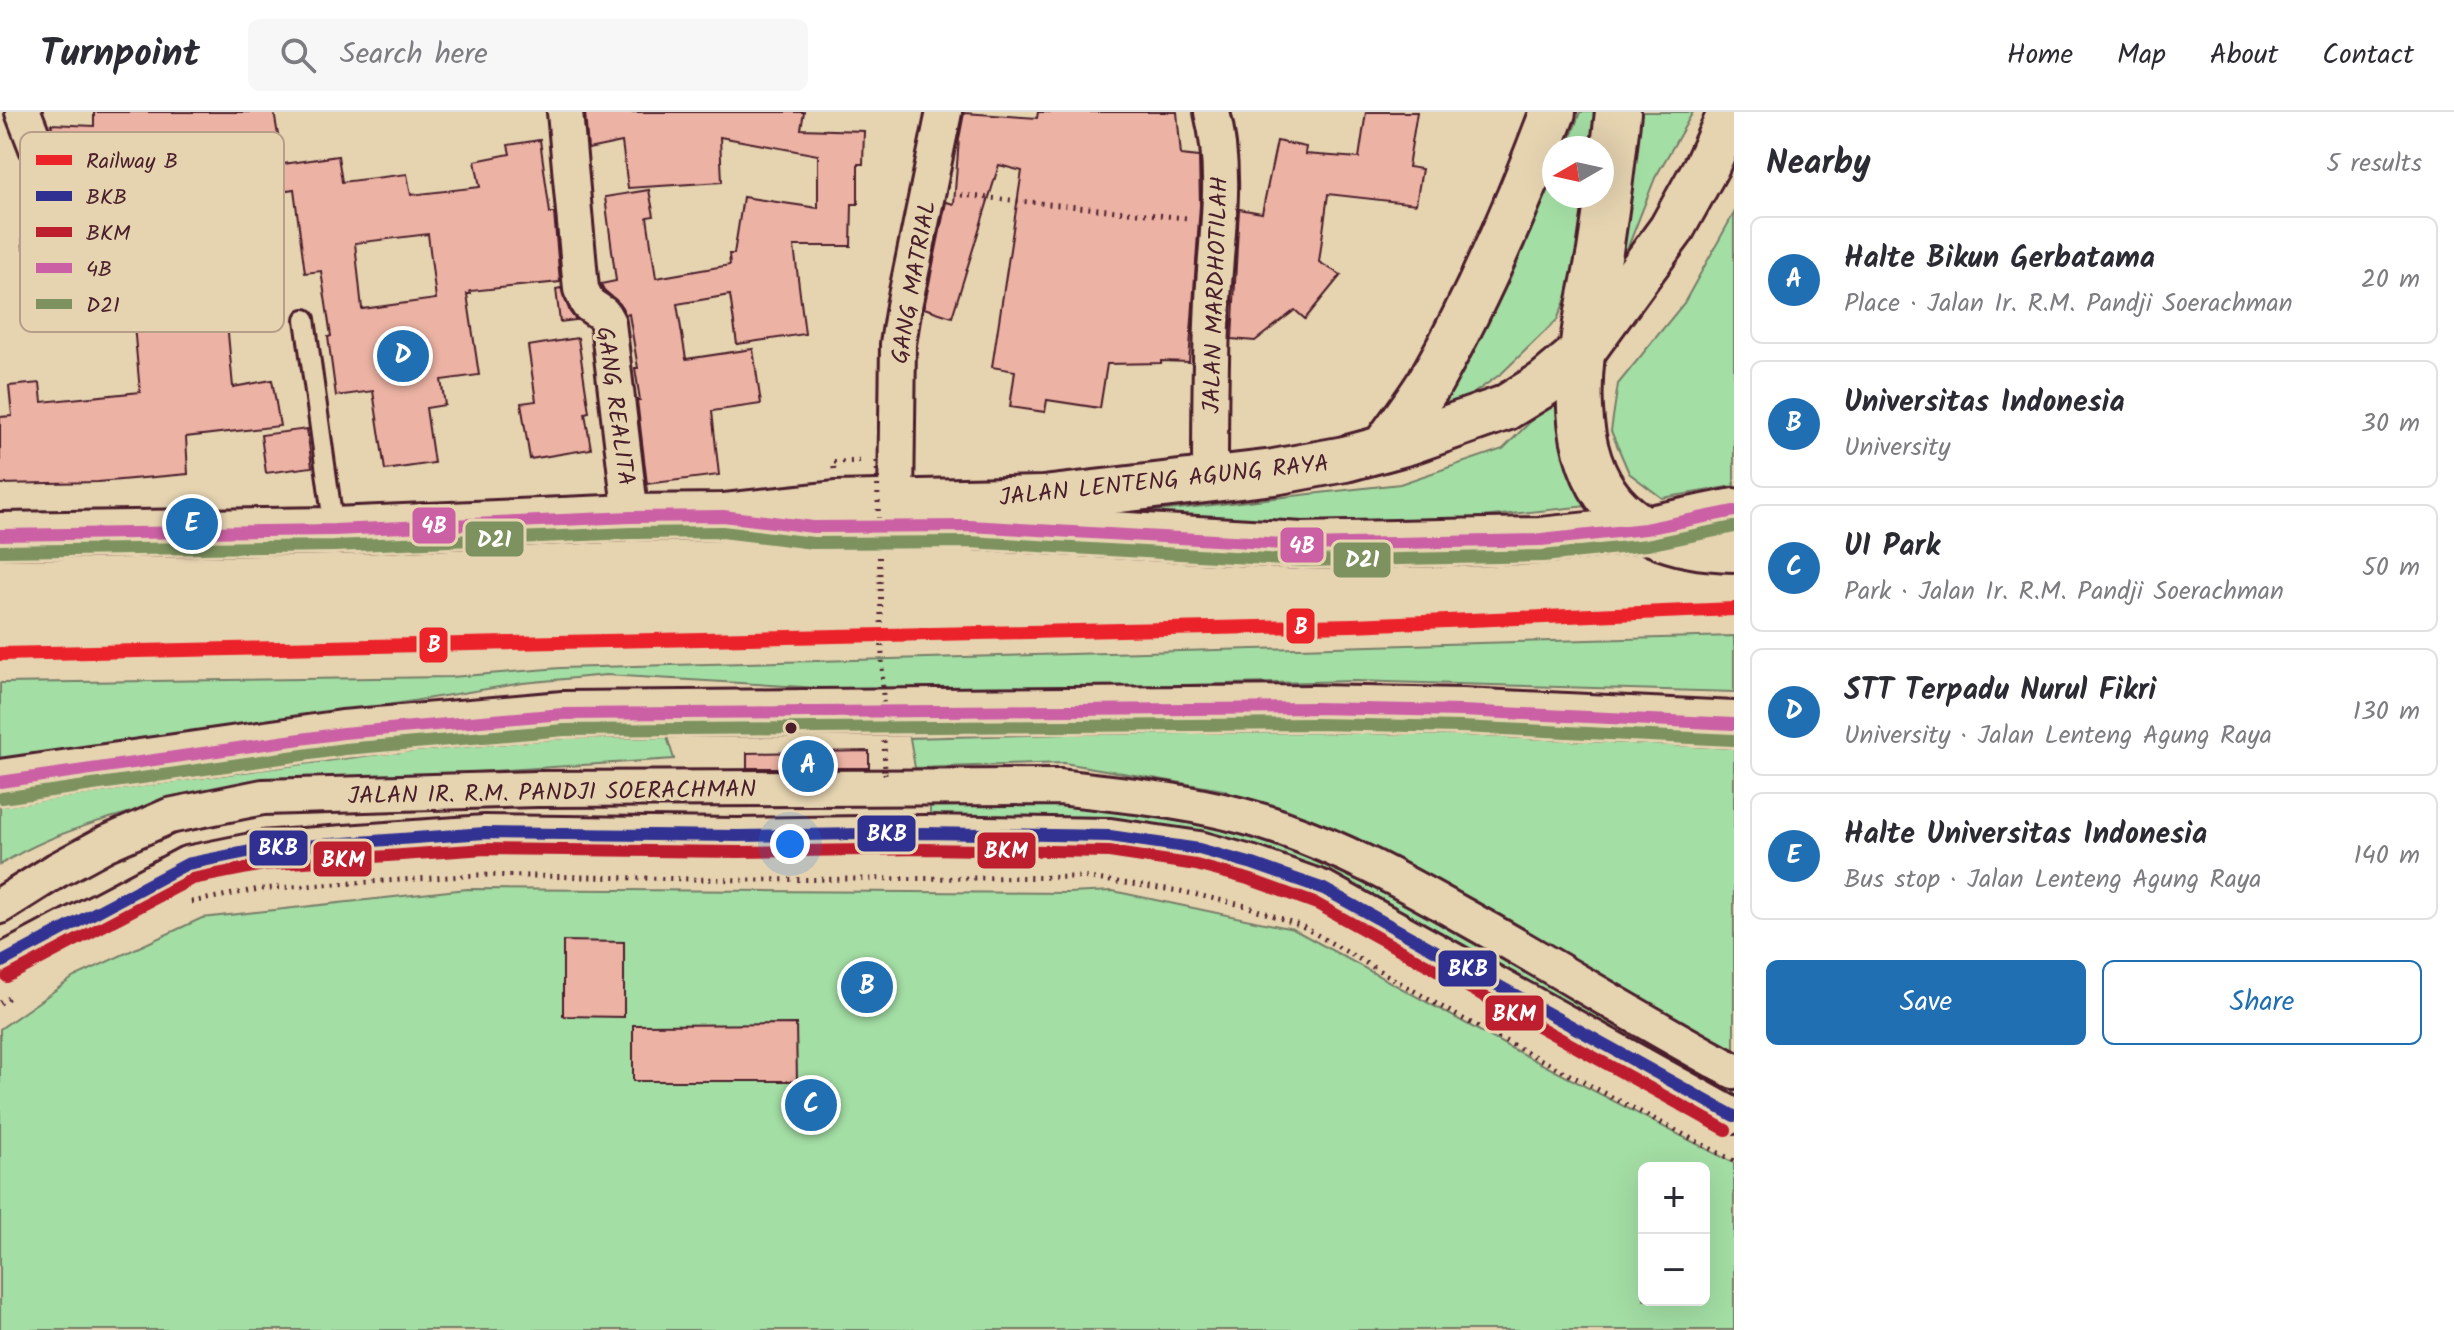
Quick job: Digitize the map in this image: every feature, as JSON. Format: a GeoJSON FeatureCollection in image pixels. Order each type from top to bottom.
{"type":"FeatureCollection","features":[{"type":"Feature","properties":{"kind":"main road"},"geometry":{"type":"LineString","coordinates":[[1384,448],[1428,384],[1476,294],[1507,229],[1553,112]]}},
{"type":"Feature","properties":{"kind":"main road"},"geometry":{"type":"LineString","coordinates":[[1618,112],[1600,251],[1582,352],[1580,421],[1583,445],[1590,466],[1610,501],[1621,513],[1645,529],[1682,542],[1734,549]]}},
{"type":"Feature","properties":{"kind":"main road","name":"JALAN LENTENG AGUNG RAYA"},"geometry":{"type":"LineString","coordinates":[[0,535],[334,530],[723,516],[835,504],[1043,499],[1274,472],[1345,459],[1505,408],[1544,384],[1582,352],[1671,230],[1707,165],[1731,112]]}},
{"type":"Feature","properties":{"kind":"main road"},"geometry":{"type":"LineString","coordinates":[[723,516],[813,527],[969,526],[1302,545],[1541,540],[1645,529],[1734,511]]}},
{"type":"Feature","properties":{"kind":"main road"},"geometry":{"type":"LineString","coordinates":[[0,782],[343,733],[563,714],[1314,708],[1462,711],[1734,724]]}},
{"type":"Feature","properties":{"kind":"street"},"geometry":{"type":"LineString","coordinates":[[23,112],[31,132]]}},
{"type":"Feature","properties":{"kind":"street","name":"GANG REALITA"},"geometry":{"type":"LineString","coordinates":[[565,112],[581,289],[588,304],[603,314],[608,323],[631,517]]}},
{"type":"Feature","properties":{"kind":"street","name":"GANG MATRIAL"},"geometry":{"type":"LineString","coordinates":[[896,502],[898,344],[944,112]]}},
{"type":"Feature","properties":{"kind":"street","name":"JALAN MARDHOTILAH"},"geometry":{"type":"LineString","coordinates":[[1210,479],[1210,357],[1220,145],[1212,112]]}},
{"type":"Feature","properties":{"kind":"street","name":"JALAN IR. R.M. PANDJI SOERACHMAN"},"geometry":{"type":"LineString","coordinates":[[0,906],[105,844],[169,816],[263,797],[537,789],[1059,787],[1135,795],[1210,808],[1279,827],[1405,883],[1734,1071]]}},
{"type":"Feature","properties":{"kind":"street"},"geometry":{"type":"LineString","coordinates":[[785,788],[789,836]]}},
{"type":"Feature","properties":{"kind":"street","name":"JALAN IR. R.M. PANDJI SOERACHMAN"},"geometry":{"type":"LineString","coordinates":[[0,963],[187,864],[261,849],[485,833],[789,836],[1004,833],[1110,836],[1199,849],[1324,889],[1734,1116]]}},
{"type":"Feature","properties":{"kind":"lane"},"geometry":{"type":"LineString","coordinates":[[305,319],[334,530]]}},
{"type":"Feature","properties":{"kind":"path"},"geometry":{"type":"LineString","coordinates":[[929,192],[1218,221]]}},
{"type":"Feature","properties":{"kind":"path"},"geometry":{"type":"LineString","coordinates":[[833,462],[877,461],[885,775]]}},
{"type":"Feature","properties":{"kind":"path"},"geometry":{"type":"LineString","coordinates":[[191,902],[259,889],[479,875],[747,880],[1082,877],[1154,886],[1246,906],[1302,926],[1454,1014],[1734,1161]]}},
{"type":"Feature","properties":{"kind":"path"},"geometry":{"type":"LineString","coordinates":[[0,1003],[13,995]]}},
{"type":"Feature","properties":{"kind":"green space"},"geometry":{"type":"Polygon","coordinates":[[[1580,112],[1598,112],[1595,136],[1571,136],[1580,112]]]}},
{"type":"Feature","properties":{"kind":"green space"},"geometry":{"type":"Polygon","coordinates":[[[1637,112],[1693,112],[1655,178],[1619,270],[1637,112]]]}},
{"type":"Feature","properties":{"kind":"green space"},"geometry":{"type":"Polygon","coordinates":[[[1542,203],[1542,208],[1584,208],[1568,294],[1557,320],[1502,373],[1435,421],[1542,203]]]}},
{"type":"Feature","properties":{"kind":"green space"},"geometry":{"type":"Polygon","coordinates":[[[1734,213],[1734,486],[1662,498],[1629,473],[1611,431],[1618,384],[1684,303],[1734,213]]]}},
{"type":"Feature","properties":{"kind":"green space"},"geometry":{"type":"Polygon","coordinates":[[[1566,386],[1564,436],[1572,479],[1588,506],[1422,523],[1061,522],[1400,484],[1503,449],[1566,386]]]}},
{"type":"Feature","properties":{"kind":"green space"},"geometry":{"type":"Polygon","coordinates":[[[1734,636],[1734,692],[1353,681],[887,692],[606,675],[523,683],[0,768],[0,683],[451,677],[560,668],[1734,636]]]}},
{"type":"Feature","properties":{"kind":"green space"},"geometry":{"type":"Polygon","coordinates":[[[1734,727],[1734,1063],[1419,884],[1223,790],[1064,763],[915,768],[910,738],[1194,731],[1734,727]]]}},
{"type":"Feature","properties":{"kind":"green space"},"geometry":{"type":"Polygon","coordinates":[[[525,735],[667,737],[674,759],[296,784],[221,794],[104,820],[32,847],[0,865],[0,804],[525,735]]]}},
{"type":"Feature","properties":{"kind":"green space"},"geometry":{"type":"Polygon","coordinates":[[[1057,802],[1211,822],[1333,861],[1734,1084],[1734,1104],[1331,880],[930,819],[930,804],[1057,802]]]}},
{"type":"Feature","properties":{"kind":"green space"},"geometry":{"type":"Polygon","coordinates":[[[467,889],[1113,891],[1293,929],[1509,1047],[1734,1163],[1734,1330],[0,1330],[0,1029],[74,977],[202,918],[467,889]]]}},
{"type":"Feature","properties":{"kind":"building"},"geometry":{"type":"Polygon","coordinates":[[[94,112],[274,112],[277,132],[53,132],[51,124],[94,126],[94,112]]]}},
{"type":"Feature","properties":{"kind":"building"},"geometry":{"type":"Polygon","coordinates":[[[585,112],[804,112],[801,129],[864,131],[863,164],[858,164],[858,204],[852,204],[851,246],[794,246],[805,334],[737,344],[730,295],[677,304],[686,359],[753,349],[761,404],[712,411],[719,475],[647,484],[637,400],[640,400],[635,368],[638,368],[629,314],[626,315],[601,284],[616,281],[605,197],[649,190],[654,216],[647,217],[656,278],[730,265],[729,254],[734,254],[743,197],[818,208],[818,155],[720,137],[722,182],[628,188],[622,142],[588,149],[585,112]]]}},
{"type":"Feature","properties":{"kind":"building"},"geometry":{"type":"Polygon","coordinates":[[[1038,112],[1177,112],[1181,155],[1199,157],[1200,205],[1189,362],[1107,364],[1100,408],[1047,400],[1045,412],[1010,407],[1015,371],[992,367],[1022,171],[999,165],[952,317],[924,308],[946,202],[954,204],[964,113],[1037,118],[1038,112]]]}},
{"type":"Feature","properties":{"kind":"building"},"geometry":{"type":"Polygon","coordinates":[[[1366,112],[1417,112],[1408,167],[1422,169],[1416,204],[1328,194],[1319,262],[1341,275],[1305,319],[1295,310],[1255,341],[1232,339],[1239,209],[1262,213],[1277,141],[1306,147],[1305,154],[1359,158],[1366,112]]]}},
{"type":"Feature","properties":{"kind":"building"},"geometry":{"type":"Polygon","coordinates":[[[540,140],[550,213],[554,213],[560,282],[470,291],[471,294],[467,294],[479,375],[441,380],[445,405],[426,408],[434,463],[385,470],[373,391],[336,396],[321,271],[305,273],[294,189],[284,191],[284,164],[338,156],[342,182],[407,174],[411,195],[480,187],[475,161],[510,154],[508,145],[540,140]],[[428,234],[355,243],[362,309],[436,299],[428,234]]]}},
{"type":"Feature","properties":{"kind":"building"},"geometry":{"type":"Polygon","coordinates":[[[561,288],[576,320],[560,322],[556,289],[561,288]]]}},
{"type":"Feature","properties":{"kind":"building"},"geometry":{"type":"Polygon","coordinates":[[[135,332],[228,332],[233,387],[272,380],[280,426],[186,437],[188,474],[98,482],[0,484],[0,417],[12,416],[9,386],[40,383],[42,402],[140,392],[135,332]]]}},
{"type":"Feature","properties":{"kind":"building"},"geometry":{"type":"Polygon","coordinates":[[[578,338],[591,449],[530,459],[521,403],[536,401],[528,346],[578,338]]]}},
{"type":"Feature","properties":{"kind":"building"},"geometry":{"type":"Polygon","coordinates":[[[307,429],[312,467],[266,473],[261,435],[307,429]]]}},
{"type":"Feature","properties":{"kind":"building"},"geometry":{"type":"Polygon","coordinates":[[[869,751],[869,768],[747,768],[747,753],[869,751]]]}},
{"type":"Feature","properties":{"kind":"building"},"geometry":{"type":"Polygon","coordinates":[[[563,941],[624,942],[624,1017],[563,1016],[563,941]]]}},
{"type":"Feature","properties":{"kind":"building"},"geometry":{"type":"Polygon","coordinates":[[[796,1024],[797,1081],[633,1081],[633,1025],[796,1024]]]}},
{"type":"Feature","properties":{"kind":"rail line","name":"B"},"geometry":{"type":"LineString","coordinates":[[0,654],[1353,625],[1734,609]]}},
{"type":"Feature","properties":{"kind":"transit line","name":"4B"},"geometry":{"type":"LineString","coordinates":[[0,535],[334,530],[723,516],[813,527],[969,526],[1302,545],[1541,540],[1645,529],[1734,511]]}},
{"type":"Feature","properties":{"kind":"transit line","name":"D21"},"geometry":{"type":"LineString","coordinates":[[0,551],[334,546],[722,532],[813,543],[969,542],[1302,561],[1543,556],[1647,545],[1734,527]]}},
{"type":"Feature","properties":{"kind":"transit line","name":"4B"},"geometry":{"type":"LineString","coordinates":[[0,782],[343,733],[563,714],[1314,708],[1462,711],[1734,724]]}},
{"type":"Feature","properties":{"kind":"transit line","name":"D21"},"geometry":{"type":"LineString","coordinates":[[2,798],[345,749],[564,730],[1314,724],[1461,727],[1733,740]]}},
{"type":"Feature","properties":{"kind":"transit line","name":"BKB"},"geometry":{"type":"LineString","coordinates":[[0,963],[187,864],[261,849],[485,833],[1110,836],[1199,849],[1324,889],[1734,1116]]}},
{"type":"Feature","properties":{"kind":"transit line","name":"BKM"},"geometry":{"type":"LineString","coordinates":[[7,977],[192,879],[263,865],[485,849],[1109,852],[1196,865],[1248,879],[1317,904],[1726,1130]]}},
{"type":"Feature","properties":{"kind":"place","name":"STT Terpadu Nurul Fikri"},"geometry":{"type":"Point","coordinates":[403,356]}},
{"type":"Feature","properties":{"kind":"place","name":"Halte Universitas Indonesia"},"geometry":{"type":"Point","coordinates":[192,524]}},
{"type":"Feature","properties":{"kind":"place","name":"Halte Bikun Gerbatama"},"geometry":{"type":"Point","coordinates":[808,766]}},
{"type":"Feature","properties":{"kind":"place","name":"Universitas Indonesia"},"geometry":{"type":"Point","coordinates":[867,987]}},
{"type":"Feature","properties":{"kind":"place","name":"UI Park"},"geometry":{"type":"Point","coordinates":[811,1105]}}]}
